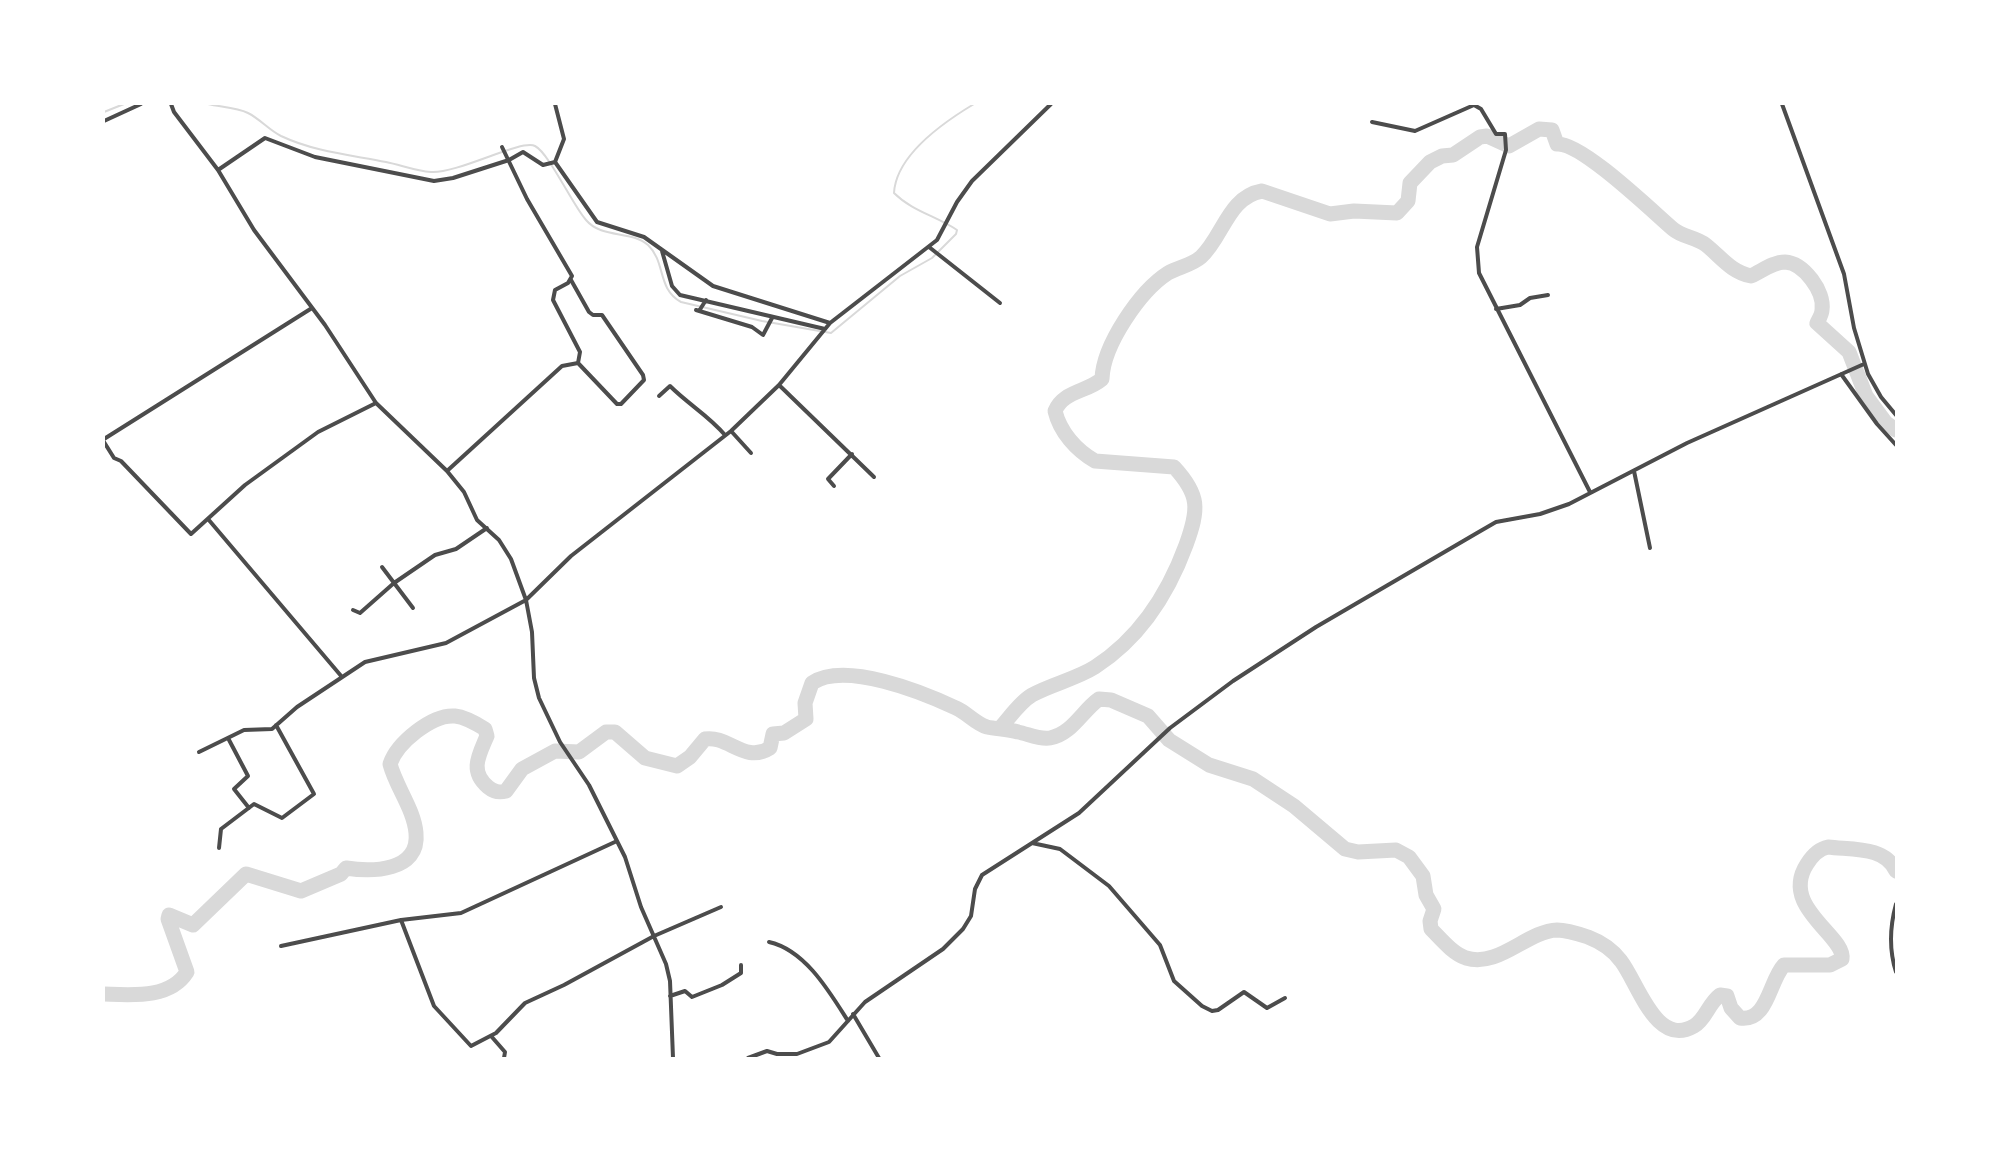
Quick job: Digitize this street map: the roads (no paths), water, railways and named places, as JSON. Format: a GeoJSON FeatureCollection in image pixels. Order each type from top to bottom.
{"type":"FeatureCollection","features":[{"type":"Feature","properties":{"kind":"street"},"geometry":{"type":"LineString","coordinates":[[104,121],[141,104]]}},
{"type":"Feature","properties":{"kind":"street"},"geometry":{"type":"LineString","coordinates":[[171,104],[179,119],[218,170],[254,230],[312,308],[376,403],[447,471],[464,492],[471,512],[499,540],[511,559],[526,600],[532,632],[534,678],[539,698],[560,742],[582,774],[617,841],[666,964],[673,1059]]}},
{"type":"Feature","properties":{"kind":"street"},"geometry":{"type":"LineString","coordinates":[[218,170],[265,138],[315,157],[434,181],[453,178],[523,152],[545,165],[554,161],[564,139],[555,104]]}},
{"type":"Feature","properties":{"kind":"street"},"geometry":{"type":"LineString","coordinates":[[199,752],[244,730],[268,730],[297,707],[373,659],[446,643],[526,600],[571,556],[731,431],[779,385],[830,323],[937,240],[972,181],[1051,104]]}},
{"type":"Feature","properties":{"kind":"street"},"geometry":{"type":"LineString","coordinates":[[1372,122],[1415,131],[1477,104],[1496,134],[1505,134],[1506,150],[1477,247],[1479,273],[1590,492]]}},
{"type":"Feature","properties":{"kind":"street"},"geometry":{"type":"LineString","coordinates":[[1782,104],[1844,274],[1854,328],[1864,364],[1881,397],[1896,415]]}},
{"type":"Feature","properties":{"kind":"street"},"geometry":{"type":"LineString","coordinates":[[503,148],[527,199],[570,271],[571,280],[590,312],[593,315],[603,315],[644,375],[644,380],[621,404],[617,404],[578,363]]}},
{"type":"Feature","properties":{"kind":"street"},"geometry":{"type":"LineString","coordinates":[[554,161],[594,220],[640,235],[713,286],[830,323]]}},
{"type":"Feature","properties":{"kind":"street"},"geometry":{"type":"LineString","coordinates":[[929,247],[1000,303]]}},
{"type":"Feature","properties":{"kind":"street"},"geometry":{"type":"LineString","coordinates":[[662,250],[675,291],[680,295],[772,320],[825,329]]}},
{"type":"Feature","properties":{"kind":"street"},"geometry":{"type":"LineString","coordinates":[[571,280],[555,290],[553,300],[580,352],[578,363]]}},
{"type":"Feature","properties":{"kind":"street"},"geometry":{"type":"LineString","coordinates":[[1496,309],[1520,305],[1530,298],[1548,295]]}},
{"type":"Feature","properties":{"kind":"street"},"geometry":{"type":"LineString","coordinates":[[705,300],[699,310],[752,327],[763,335],[772,320]]}},
{"type":"Feature","properties":{"kind":"street"},"geometry":{"type":"LineString","coordinates":[[312,308],[104,440],[114,458],[121,461],[189,534],[245,485],[318,432],[376,403]]}},
{"type":"Feature","properties":{"kind":"street"},"geometry":{"type":"LineString","coordinates":[[447,471],[562,366],[578,363]]}},
{"type":"Feature","properties":{"kind":"street"},"geometry":{"type":"LineString","coordinates":[[748,1059],[767,1051],[777,1054],[797,1054],[829,1042],[853,1014],[880,990],[943,949],[971,916],[977,880],[1092,803],[1170,728],[1233,681],[1316,627],[1496,522],[1550,511],[1717,429],[1864,364]]}},
{"type":"Feature","properties":{"kind":"street"},"geometry":{"type":"LineString","coordinates":[[1843,373],[1877,424],[1896,445]]}},
{"type":"Feature","properties":{"kind":"street"},"geometry":{"type":"LineString","coordinates":[[779,385],[874,477]]}},
{"type":"Feature","properties":{"kind":"street"},"geometry":{"type":"LineString","coordinates":[[659,396],[670,386],[687,403],[711,419],[725,435]]}},
{"type":"Feature","properties":{"kind":"street"},"geometry":{"type":"LineString","coordinates":[[731,431],[752,453]]}},
{"type":"Feature","properties":{"kind":"street"},"geometry":{"type":"LineString","coordinates":[[834,486],[828,479],[852,454]]}},
{"type":"Feature","properties":{"kind":"street"},"geometry":{"type":"LineString","coordinates":[[1634,471],[1650,548]]}},
{"type":"Feature","properties":{"kind":"street"},"geometry":{"type":"LineString","coordinates":[[208,519],[319,646],[342,677]]}},
{"type":"Feature","properties":{"kind":"street"},"geometry":{"type":"LineString","coordinates":[[353,610],[360,613],[394,583],[435,555],[446,554],[456,549],[487,528]]}},
{"type":"Feature","properties":{"kind":"street"},"geometry":{"type":"LineString","coordinates":[[382,567],[413,608]]}},
{"type":"Feature","properties":{"kind":"street"},"geometry":{"type":"LineString","coordinates":[[219,848],[221,829],[254,804],[261,805],[282,818],[314,794],[276,725]]}},
{"type":"Feature","properties":{"kind":"street"},"geometry":{"type":"LineString","coordinates":[[228,738],[248,776],[234,789],[249,808]]}},
{"type":"Feature","properties":{"kind":"street"},"geometry":{"type":"LineString","coordinates":[[281,946],[401,920],[461,913],[617,841]]}},
{"type":"Feature","properties":{"kind":"street"},"geometry":{"type":"LineString","coordinates":[[1032,843],[1060,849],[1109,886],[1156,940],[1174,981],[1202,1006],[1212,1011],[1218,1010],[1244,992],[1267,1008],[1285,998]]}},
{"type":"Feature","properties":{"kind":"street"},"geometry":{"type":"LineString","coordinates":[[1896,904],[1891,932],[1896,972]]}},
{"type":"Feature","properties":{"kind":"street"},"geometry":{"type":"LineString","coordinates":[[401,920],[434,1006],[471,1046],[491,1036],[525,1003],[564,986],[654,936],[721,907]]}},
{"type":"Feature","properties":{"kind":"street"},"geometry":{"type":"LineString","coordinates":[[769,942],[778,944],[805,964],[848,1021]]}},
{"type":"Feature","properties":{"kind":"street"},"geometry":{"type":"LineString","coordinates":[[670,996],[685,991],[693,997],[709,992],[741,973],[741,965]]}},
{"type":"Feature","properties":{"kind":"street"},"geometry":{"type":"LineString","coordinates":[[853,1014],[879,1059]]}},
{"type":"Feature","properties":{"kind":"street"},"geometry":{"type":"LineString","coordinates":[[491,1036],[505,1052],[504,1059]]}},
{"type":"Feature","properties":{"kind":"waterway"},"geometry":{"type":"LineString","coordinates":[[104,112],[124,104]]}},
{"type":"Feature","properties":{"kind":"waterway"},"geometry":{"type":"LineString","coordinates":[[208,104],[243,111],[281,136],[307,146],[431,172],[456,168],[516,147],[535,146],[547,159],[586,220],[600,230],[633,237],[648,245],[654,252],[665,283],[673,297],[681,302],[762,321],[831,333],[900,276],[932,258],[956,234],[957,230],[916,209],[894,193],[897,179],[912,153],[936,130],[974,104]]}},
{"type":"Feature","properties":{"kind":"waterway"},"geometry":{"type":"LineString","coordinates":[[1001,727],[1028,698],[1095,667],[1126,643],[1139,629],[1171,581],[1190,532],[1195,512],[1193,494],[1174,467],[1095,461],[1081,452],[1070,440],[1057,419],[1055,411],[1064,399],[1102,379],[1104,365],[1116,335],[1146,292],[1168,273],[1201,257],[1209,249],[1241,201],[1262,191],[1330,214],[1354,211],[1397,213],[1408,201],[1410,183],[1430,162],[1442,156],[1453,155],[1480,137],[1487,136],[1509,146],[1539,129],[1552,130],[1557,144],[1568,146],[1599,165],[1673,229],[1702,242],[1738,271],[1751,276],[1772,265],[1785,262],[1799,267],[1806,273],[1817,287],[1822,303],[1822,313],[1817,323],[1849,352],[1866,396],[1886,423],[1896,430]]}},
{"type":"Feature","properties":{"kind":"waterway"},"geometry":{"type":"LineString","coordinates":[[104,994],[150,993],[161,991],[180,981],[187,972],[168,919],[169,915],[193,925],[246,874],[301,891],[341,874],[346,868],[380,869],[402,862],[415,846],[415,824],[390,764],[400,747],[416,731],[436,720],[455,716],[485,729],[487,736],[477,769],[482,781],[490,789],[501,792],[506,791],[522,769],[555,751],[579,752],[606,732],[615,732],[645,758],[677,766],[690,757],[705,739],[721,741],[753,753],[761,752],[770,748],[773,734],[784,733],[806,719],[805,703],[812,683],[826,677],[844,675],[884,681],[904,687],[956,708],[987,727],[1042,738],[1058,736],[1065,732],[1099,699],[1111,700],[1148,716],[1169,740],[1209,765],[1253,779],[1294,806],[1345,849],[1358,852],[1396,850],[1409,857],[1423,876],[1426,895],[1434,909],[1430,921],[1431,929],[1461,956],[1478,960],[1490,958],[1535,936],[1557,930],[1588,937],[1598,941],[1618,957],[1650,1010],[1669,1028],[1681,1030],[1694,1026],[1720,995],[1727,996],[1731,1008],[1740,1018],[1749,1018],[1757,1014],[1762,1007],[1784,965],[1830,965],[1842,959],[1834,940],[1807,907],[1801,894],[1801,879],[1807,864],[1818,851],[1828,847],[1876,853],[1891,863],[1896,871]]}}]}
